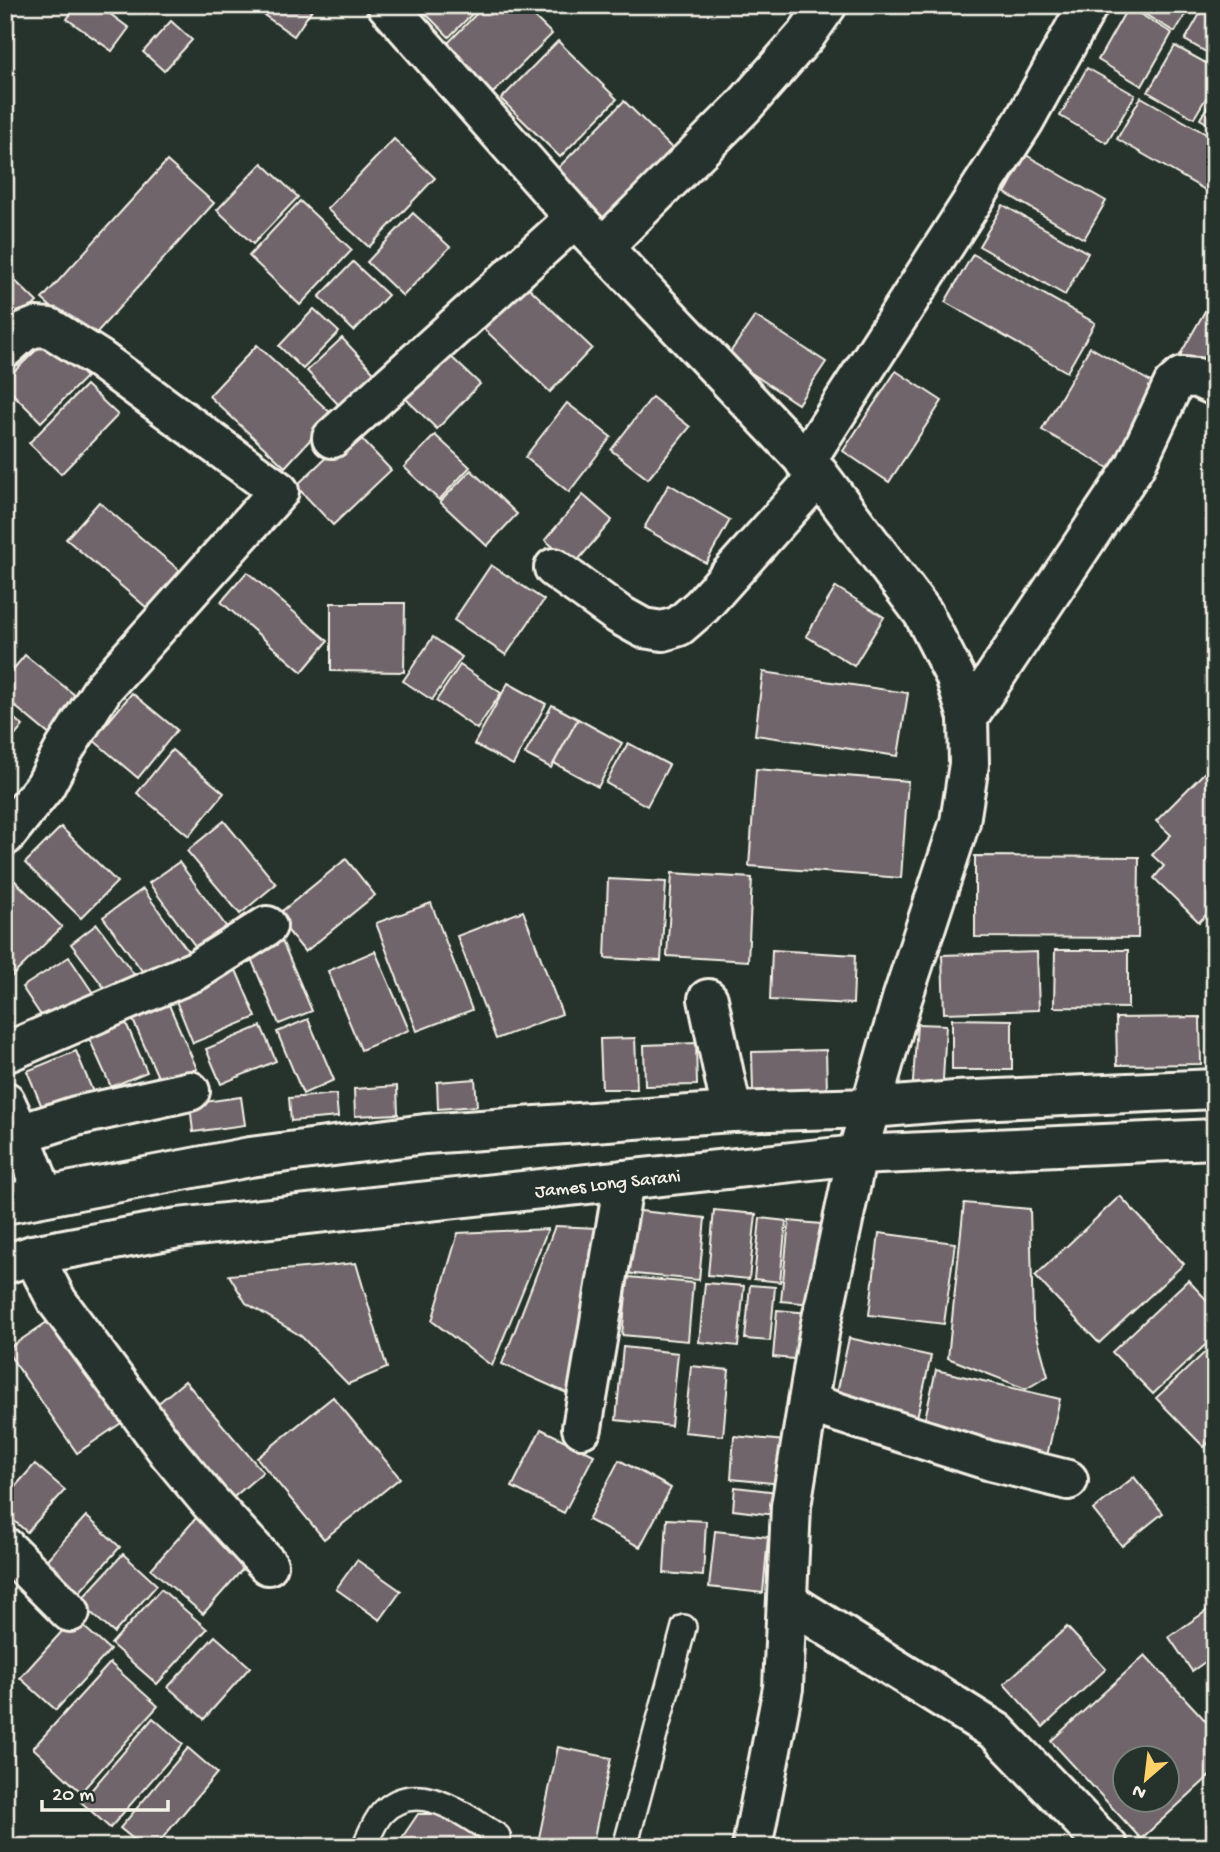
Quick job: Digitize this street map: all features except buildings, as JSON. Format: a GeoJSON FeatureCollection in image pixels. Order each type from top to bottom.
{"type":"FeatureCollection","features":[{"type":"Feature","properties":{"kind":"street"},"geometry":{"type":"LineString","coordinates":[[387,5],[575,218],[812,469],[923,613],[955,676],[968,717],[969,764],[960,822],[902,999],[857,1155],[820,1328],[791,1506],[783,1688],[752,1847]]}},
{"type":"Feature","properties":{"kind":"street"},"geometry":{"type":"LineString","coordinates":[[603,247],[743,107],[806,35],[827,5]]}},
{"type":"Feature","properties":{"kind":"street"},"geometry":{"type":"LineString","coordinates":[[554,568],[618,614],[643,628],[663,631],[679,626],[702,606],[812,469],[1024,121],[1088,5]]}},
{"type":"Feature","properties":{"kind":"street"},"geometry":{"type":"LineString","coordinates":[[332,438],[575,218]]}},
{"type":"Feature","properties":{"kind":"street"},"geometry":{"type":"LineString","coordinates":[[5,348],[23,332],[36,327],[50,328],[99,359],[279,491],[104,687],[45,786],[5,836]]}},
{"type":"Feature","properties":{"kind":"street"},"geometry":{"type":"LineString","coordinates":[[968,717],[1135,466],[1173,386],[1182,377],[1198,378],[1215,386]]}},
{"type":"Feature","properties":{"kind":"street"},"geometry":{"type":"LineString","coordinates":[[5,1053],[195,971],[267,926]]}},
{"type":"Feature","properties":{"kind":"street"},"geometry":{"type":"LineString","coordinates":[[708,999],[732,1112]]}},
{"type":"Feature","properties":{"kind":"street"},"geometry":{"type":"LineString","coordinates":[[5,1204],[250,1157],[425,1134],[732,1112],[872,1108],[955,1101],[1215,1089]]}},
{"type":"Feature","properties":{"kind":"street"},"geometry":{"type":"LineString","coordinates":[[44,1196],[13,1117],[76,1116],[190,1091]]}},
{"type":"Feature","properties":{"kind":"street","name":"James Long Sarani"},"geometry":{"type":"LineString","coordinates":[[19,1259],[178,1228],[857,1155],[1215,1139]]}},
{"type":"Feature","properties":{"kind":"street"},"geometry":{"type":"LineString","coordinates":[[582,1428],[624,1180]]}},
{"type":"Feature","properties":{"kind":"street"},"geometry":{"type":"LineString","coordinates":[[19,1259],[57,1301],[169,1453],[268,1565]]}},
{"type":"Feature","properties":{"kind":"street"},"geometry":{"type":"LineString","coordinates":[[808,1403],[991,1461],[1068,1480]]}},
{"type":"Feature","properties":{"kind":"street"},"geometry":{"type":"LineString","coordinates":[[5,1547],[70,1612]]}},
{"type":"Feature","properties":{"kind":"street"},"geometry":{"type":"LineString","coordinates":[[787,1601],[997,1732],[1108,1847]]}},
{"type":"Feature","properties":{"kind":"lane"},"geometry":{"type":"LineString","coordinates":[[625,1847],[684,1627]]}},
{"type":"Feature","properties":{"kind":"lane"},"geometry":{"type":"LineString","coordinates":[[364,1847],[381,1814],[394,1804],[411,1797],[430,1798],[456,1810],[498,1836]]}}]}
